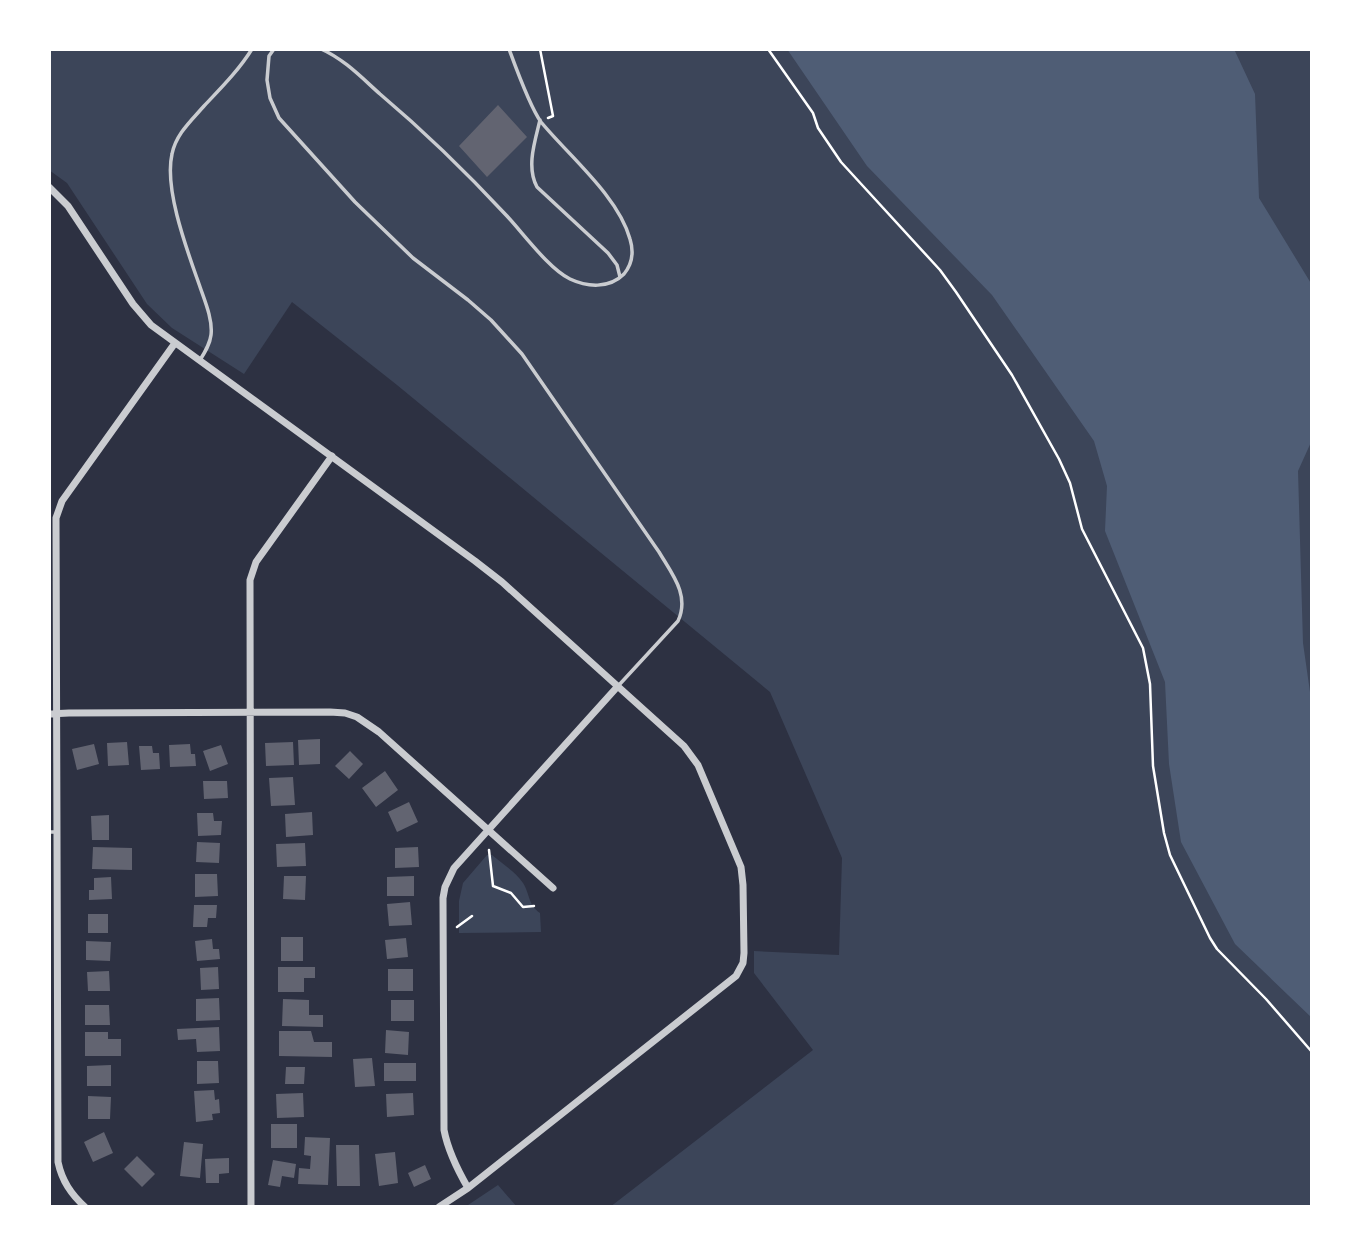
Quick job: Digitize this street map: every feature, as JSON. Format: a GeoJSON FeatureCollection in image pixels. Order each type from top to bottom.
{"type":"FeatureCollection","features":[{"type":"Feature","properties":{"kind":"street"},"geometry":{"type":"LineString","coordinates":[[49,187],[68,206],[141,315],[151,325],[493,575],[684,746],[698,765],[741,867],[743,963],[740,971],[731,981],[468,1188],[439,1207]]}},
{"type":"Feature","properties":{"kind":"street"},"geometry":{"type":"LineString","coordinates":[[85,1207],[66,1185],[60,1172],[53,1137],[52,518],[62,500],[175,343]]}},
{"type":"Feature","properties":{"kind":"street"},"geometry":{"type":"LineString","coordinates":[[251,1207],[249,588],[256,562],[332,456]]}},
{"type":"Feature","properties":{"kind":"street"},"geometry":{"type":"LineString","coordinates":[[468,1188],[456,1167],[444,1130],[445,887],[454,869],[618,686]]}},
{"type":"Feature","properties":{"kind":"street"},"geometry":{"type":"LineString","coordinates":[[53,714],[330,712],[357,717],[380,732],[553,888]]}},
{"type":"Feature","properties":{"kind":"lane"},"geometry":{"type":"LineString","coordinates":[[200,361],[211,339],[210,321],[183,237],[170,172],[172,155],[177,138],[245,62],[253,49]]}},
{"type":"Feature","properties":{"kind":"lane"},"geometry":{"type":"LineString","coordinates":[[274,49],[269,56],[267,80],[270,98],[279,118],[355,201],[413,258],[491,320],[522,354],[674,577],[683,601],[683,612],[678,621],[618,686]]}},
{"type":"Feature","properties":{"kind":"lane"},"geometry":{"type":"LineString","coordinates":[[321,49],[349,67],[434,141],[548,261],[568,278],[586,285],[610,283],[620,277],[631,262],[633,252],[630,237],[622,220],[598,186],[540,120],[509,49]]}},
{"type":"Feature","properties":{"kind":"lane"},"geometry":{"type":"LineString","coordinates":[[540,120],[532,178],[537,187],[608,253],[617,265],[620,277]]}},
{"type":"Feature","properties":{"kind":"path"},"geometry":{"type":"LineString","coordinates":[[540,49],[553,116],[547,118],[544,124]]}},
{"type":"Feature","properties":{"kind":"path"},"geometry":{"type":"LineString","coordinates":[[768,49],[813,113],[818,128],[835,153],[940,270],[956,292],[1012,375],[1059,459],[1070,483],[1083,529],[1143,648],[1150,684],[1153,766],[1170,856],[1217,949],[1266,999],[1312,1052]]}},
{"type":"Feature","properties":{"kind":"path"},"geometry":{"type":"LineString","coordinates":[[489,850],[494,886],[511,893],[523,907],[534,906]]}},
{"type":"Feature","properties":{"kind":"path"},"geometry":{"type":"LineString","coordinates":[[457,928],[472,916]]}},
{"type":"Feature","properties":{"kind":"shaded area"},"geometry":{"type":"Polygon","coordinates":[[[49,49],[1312,49],[1312,1207],[610,1207],[813,1050],[754,973],[754,951],[839,955],[842,858],[770,692],[292,302],[244,374],[172,328],[147,304],[67,183],[49,170],[49,49]]]}},
{"type":"Feature","properties":{"kind":"shaded area"},"geometry":{"type":"Polygon","coordinates":[[[787,49],[1234,49],[1255,94],[1259,198],[1312,285],[1312,440],[1298,471],[1303,643],[1312,706],[1312,1018],[1235,944],[1181,842],[1169,764],[1165,682],[1105,531],[1107,486],[1094,441],[992,295],[867,166],[787,49]]]}},
{"type":"Feature","properties":{"kind":"shaded area"},"geometry":{"type":"Polygon","coordinates":[[[487,855],[492,855],[523,883],[531,903],[540,913],[541,932],[459,933],[459,901],[463,883],[487,855]]]}},
{"type":"Feature","properties":{"kind":"shaded area"},"geometry":{"type":"Polygon","coordinates":[[[498,1185],[517,1207],[465,1207],[498,1185]]]}},
{"type":"Feature","properties":{"kind":"building"},"geometry":{"type":"Polygon","coordinates":[[[498,105],[527,137],[487,177],[459,146],[498,105]]]}},
{"type":"Feature","properties":{"kind":"building"},"geometry":{"type":"Polygon","coordinates":[[[320,739],[320,764],[299,765],[298,740],[320,739]]]}},
{"type":"Feature","properties":{"kind":"building"},"geometry":{"type":"Polygon","coordinates":[[[127,742],[129,765],[108,766],[107,743],[127,742]]]}},
{"type":"Feature","properties":{"kind":"building"},"geometry":{"type":"Polygon","coordinates":[[[293,742],[294,765],[266,766],[265,743],[293,742]]]}},
{"type":"Feature","properties":{"kind":"building"},"geometry":{"type":"Polygon","coordinates":[[[94,744],[99,764],[77,770],[72,749],[94,744]]]}},
{"type":"Feature","properties":{"kind":"building"},"geometry":{"type":"Polygon","coordinates":[[[190,744],[191,754],[195,754],[196,766],[170,767],[169,745],[190,744]]]}},
{"type":"Feature","properties":{"kind":"building"},"geometry":{"type":"Polygon","coordinates":[[[221,745],[228,764],[210,771],[203,751],[221,745]]]}},
{"type":"Feature","properties":{"kind":"building"},"geometry":{"type":"Polygon","coordinates":[[[139,746],[152,746],[153,753],[159,753],[160,769],[141,770],[139,746]]]}},
{"type":"Feature","properties":{"kind":"building"},"geometry":{"type":"Polygon","coordinates":[[[350,751],[363,764],[349,779],[335,766],[350,751]]]}},
{"type":"Feature","properties":{"kind":"building"},"geometry":{"type":"Polygon","coordinates":[[[385,771],[398,790],[376,807],[362,788],[385,771]]]}},
{"type":"Feature","properties":{"kind":"building"},"geometry":{"type":"Polygon","coordinates":[[[293,777],[295,805],[271,806],[269,778],[293,777]]]}},
{"type":"Feature","properties":{"kind":"building"},"geometry":{"type":"Polygon","coordinates":[[[203,781],[227,781],[228,798],[204,799],[203,781]]]}},
{"type":"Feature","properties":{"kind":"building"},"geometry":{"type":"Polygon","coordinates":[[[409,802],[418,822],[397,832],[388,812],[409,802]]]}},
{"type":"Feature","properties":{"kind":"building"},"geometry":{"type":"Polygon","coordinates":[[[312,812],[313,835],[286,837],[285,814],[312,812]]]}},
{"type":"Feature","properties":{"kind":"building"},"geometry":{"type":"Polygon","coordinates":[[[197,813],[213,813],[214,821],[222,821],[221,835],[198,836],[197,813]]]}},
{"type":"Feature","properties":{"kind":"building"},"geometry":{"type":"Polygon","coordinates":[[[109,815],[109,840],[92,840],[91,816],[109,815]]]}},
{"type":"Feature","properties":{"kind":"building"},"geometry":{"type":"Polygon","coordinates":[[[197,842],[220,843],[219,863],[196,862],[197,842]]]}},
{"type":"Feature","properties":{"kind":"building"},"geometry":{"type":"Polygon","coordinates":[[[305,843],[306,866],[277,867],[276,844],[305,843]]]}},
{"type":"Feature","properties":{"kind":"building"},"geometry":{"type":"Polygon","coordinates":[[[93,847],[132,848],[132,870],[92,869],[93,847]]]}},
{"type":"Feature","properties":{"kind":"building"},"geometry":{"type":"Polygon","coordinates":[[[418,847],[419,867],[395,868],[395,848],[418,847]]]}},
{"type":"Feature","properties":{"kind":"building"},"geometry":{"type":"Polygon","coordinates":[[[195,874],[217,874],[218,896],[195,897],[195,874]]]}},
{"type":"Feature","properties":{"kind":"building"},"geometry":{"type":"Polygon","coordinates":[[[284,876],[306,876],[305,900],[283,899],[284,876]]]}},
{"type":"Feature","properties":{"kind":"building"},"geometry":{"type":"Polygon","coordinates":[[[414,876],[414,896],[387,896],[387,877],[414,876]]]}},
{"type":"Feature","properties":{"kind":"building"},"geometry":{"type":"Polygon","coordinates":[[[111,877],[112,899],[89,900],[89,890],[94,890],[94,878],[111,877]]]}},
{"type":"Feature","properties":{"kind":"building"},"geometry":{"type":"Polygon","coordinates":[[[410,902],[412,925],[389,926],[387,904],[410,902]]]}},
{"type":"Feature","properties":{"kind":"building"},"geometry":{"type":"Polygon","coordinates":[[[194,905],[217,905],[216,918],[208,918],[207,927],[193,927],[194,905]]]}},
{"type":"Feature","properties":{"kind":"building"},"geometry":{"type":"Polygon","coordinates":[[[88,914],[108,914],[108,933],[88,933],[88,914]]]}},
{"type":"Feature","properties":{"kind":"building"},"geometry":{"type":"Polygon","coordinates":[[[281,937],[303,937],[303,961],[281,961],[281,937]]]}},
{"type":"Feature","properties":{"kind":"building"},"geometry":{"type":"Polygon","coordinates":[[[406,938],[408,957],[387,959],[385,940],[406,938]]]}},
{"type":"Feature","properties":{"kind":"building"},"geometry":{"type":"Polygon","coordinates":[[[212,939],[213,949],[219,949],[220,959],[197,961],[195,941],[212,939]]]}},
{"type":"Feature","properties":{"kind":"building"},"geometry":{"type":"Polygon","coordinates":[[[86,941],[111,942],[110,961],[86,960],[86,941]]]}},
{"type":"Feature","properties":{"kind":"building"},"geometry":{"type":"Polygon","coordinates":[[[218,967],[219,989],[201,990],[200,968],[218,967]]]}},
{"type":"Feature","properties":{"kind":"building"},"geometry":{"type":"Polygon","coordinates":[[[278,967],[315,967],[315,978],[304,978],[304,992],[278,992],[278,967]]]}},
{"type":"Feature","properties":{"kind":"building"},"geometry":{"type":"Polygon","coordinates":[[[388,969],[413,969],[413,991],[388,991],[388,969]]]}},
{"type":"Feature","properties":{"kind":"building"},"geometry":{"type":"Polygon","coordinates":[[[109,971],[110,991],[88,991],[87,972],[109,971]]]}},
{"type":"Feature","properties":{"kind":"building"},"geometry":{"type":"Polygon","coordinates":[[[219,998],[220,1020],[196,1021],[196,999],[219,998]]]}},
{"type":"Feature","properties":{"kind":"building"},"geometry":{"type":"Polygon","coordinates":[[[283,999],[309,1000],[309,1015],[323,1015],[323,1027],[282,1026],[283,999]]]}},
{"type":"Feature","properties":{"kind":"building"},"geometry":{"type":"Polygon","coordinates":[[[391,1000],[414,1000],[414,1021],[391,1021],[391,1000]]]}},
{"type":"Feature","properties":{"kind":"building"},"geometry":{"type":"Polygon","coordinates":[[[85,1005],[109,1005],[110,1025],[85,1025],[85,1005]]]}},
{"type":"Feature","properties":{"kind":"building"},"geometry":{"type":"Polygon","coordinates":[[[219,1027],[220,1051],[197,1052],[196,1039],[178,1040],[177,1029],[219,1027]]]}},
{"type":"Feature","properties":{"kind":"building"},"geometry":{"type":"Polygon","coordinates":[[[386,1030],[409,1032],[408,1055],[385,1053],[386,1030]]]}},
{"type":"Feature","properties":{"kind":"building"},"geometry":{"type":"Polygon","coordinates":[[[279,1031],[311,1031],[314,1042],[332,1042],[332,1057],[279,1056],[279,1031]]]}},
{"type":"Feature","properties":{"kind":"building"},"geometry":{"type":"Polygon","coordinates":[[[85,1032],[108,1032],[108,1039],[121,1039],[121,1056],[85,1056],[85,1032]]]}},
{"type":"Feature","properties":{"kind":"building"},"geometry":{"type":"Polygon","coordinates":[[[372,1058],[375,1086],[355,1087],[353,1059],[372,1058]]]}},
{"type":"Feature","properties":{"kind":"building"},"geometry":{"type":"Polygon","coordinates":[[[197,1061],[218,1061],[219,1083],[197,1084],[197,1061]]]}},
{"type":"Feature","properties":{"kind":"building"},"geometry":{"type":"Polygon","coordinates":[[[384,1063],[416,1063],[416,1081],[384,1081],[384,1063]]]}},
{"type":"Feature","properties":{"kind":"building"},"geometry":{"type":"Polygon","coordinates":[[[111,1065],[111,1086],[87,1086],[87,1066],[111,1065]]]}},
{"type":"Feature","properties":{"kind":"building"},"geometry":{"type":"Polygon","coordinates":[[[286,1067],[305,1067],[304,1084],[285,1084],[286,1067]]]}},
{"type":"Feature","properties":{"kind":"building"},"geometry":{"type":"Polygon","coordinates":[[[214,1090],[215,1100],[219,1099],[220,1113],[212,1114],[213,1120],[196,1122],[194,1091],[214,1090]]]}},
{"type":"Feature","properties":{"kind":"building"},"geometry":{"type":"Polygon","coordinates":[[[303,1093],[304,1117],[277,1118],[276,1094],[303,1093]]]}},
{"type":"Feature","properties":{"kind":"building"},"geometry":{"type":"Polygon","coordinates":[[[413,1093],[414,1115],[387,1117],[386,1094],[413,1093]]]}},
{"type":"Feature","properties":{"kind":"building"},"geometry":{"type":"Polygon","coordinates":[[[88,1096],[111,1097],[110,1119],[88,1119],[88,1096]]]}},
{"type":"Feature","properties":{"kind":"building"},"geometry":{"type":"Polygon","coordinates":[[[271,1124],[297,1124],[297,1148],[271,1148],[271,1124]]]}},
{"type":"Feature","properties":{"kind":"building"},"geometry":{"type":"Polygon","coordinates":[[[104,1132],[113,1153],[93,1162],[84,1142],[104,1132]]]}},
{"type":"Feature","properties":{"kind":"building"},"geometry":{"type":"Polygon","coordinates":[[[305,1137],[330,1138],[328,1185],[298,1184],[299,1168],[310,1169],[311,1156],[304,1155],[305,1137]]]}},
{"type":"Feature","properties":{"kind":"building"},"geometry":{"type":"Polygon","coordinates":[[[184,1142],[203,1144],[200,1178],[180,1176],[184,1142]]]}},
{"type":"Feature","properties":{"kind":"building"},"geometry":{"type":"Polygon","coordinates":[[[336,1145],[359,1145],[360,1186],[337,1186],[336,1145]]]}},
{"type":"Feature","properties":{"kind":"building"},"geometry":{"type":"Polygon","coordinates":[[[395,1152],[398,1183],[379,1186],[375,1154],[395,1152]]]}},
{"type":"Feature","properties":{"kind":"building"},"geometry":{"type":"Polygon","coordinates":[[[137,1156],[155,1174],[142,1187],[124,1169],[137,1156]]]}},
{"type":"Feature","properties":{"kind":"building"},"geometry":{"type":"Polygon","coordinates":[[[229,1158],[229,1173],[219,1174],[219,1183],[206,1183],[205,1159],[229,1158]]]}},
{"type":"Feature","properties":{"kind":"building"},"geometry":{"type":"Polygon","coordinates":[[[273,1160],[296,1164],[294,1178],[282,1176],[280,1187],[268,1185],[273,1160]]]}},
{"type":"Feature","properties":{"kind":"building"},"geometry":{"type":"Polygon","coordinates":[[[425,1165],[431,1179],[414,1187],[408,1173],[425,1165]]]}}]}
